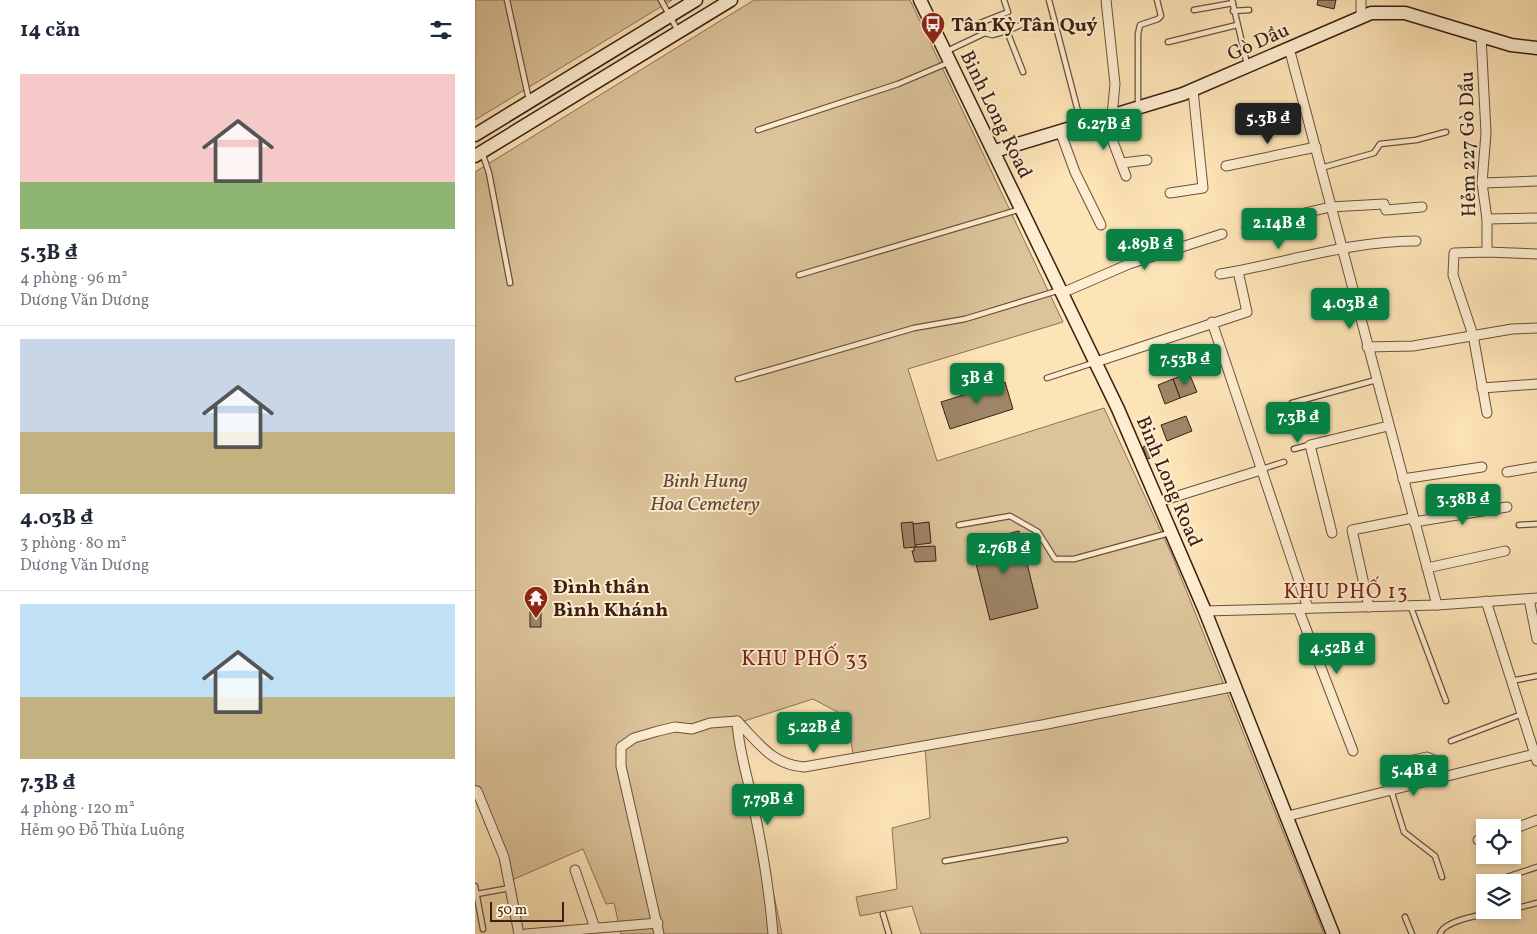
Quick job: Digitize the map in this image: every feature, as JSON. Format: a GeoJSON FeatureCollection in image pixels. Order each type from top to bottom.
{"type":"FeatureCollection","features":[{"type":"Feature","properties":{"kind":"main road"},"geometry":{"type":"LineString","coordinates":[[475,135],[696,0]]}},
{"type":"Feature","properties":{"kind":"main road"},"geometry":{"type":"LineString","coordinates":[[479,154],[731,0]]}},
{"type":"Feature","properties":{"kind":"main road","name":"Binh Long Road"},"geometry":{"type":"LineString","coordinates":[[920,0],[1096,362],[1158,502],[1236,686],[1333,934]]}},
{"type":"Feature","properties":{"kind":"main road","name":"Gò Dầu"},"geometry":{"type":"LineString","coordinates":[[995,151],[1193,90],[1361,16],[1382,12],[1405,13],[1511,45],[1537,48]]}},
{"type":"Feature","properties":{"kind":"street"},"geometry":{"type":"LineString","coordinates":[[1106,0],[1115,84],[1108,117],[1127,176]]}},
{"type":"Feature","properties":{"kind":"street"},"geometry":{"type":"LineString","coordinates":[[1361,0],[1361,16]]}},
{"type":"Feature","properties":{"kind":"street","name":"Hẻm 227 Gò Dầu"},"geometry":{"type":"LineString","coordinates":[[1481,36],[1486,133],[1482,183],[1487,219],[1487,252]]}},
{"type":"Feature","properties":{"kind":"street"},"geometry":{"type":"LineString","coordinates":[[1289,48],[1437,605]]}},
{"type":"Feature","properties":{"kind":"street"},"geometry":{"type":"LineString","coordinates":[[1170,193],[1203,188],[1193,90]]}},
{"type":"Feature","properties":{"kind":"street"},"geometry":{"type":"LineString","coordinates":[[1060,131],[1075,172],[1101,225]]}},
{"type":"Feature","properties":{"kind":"street"},"geometry":{"type":"LineString","coordinates":[[1226,166],[1316,148]]}},
{"type":"Feature","properties":{"kind":"street"},"geometry":{"type":"LineString","coordinates":[[1122,163],[1147,160]]}},
{"type":"Feature","properties":{"kind":"street"},"geometry":{"type":"LineString","coordinates":[[1482,183],[1537,181]]}},
{"type":"Feature","properties":{"kind":"street"},"geometry":{"type":"LineString","coordinates":[[1247,227],[1331,206],[1384,204],[1386,210],[1422,207]]}},
{"type":"Feature","properties":{"kind":"street"},"geometry":{"type":"LineString","coordinates":[[1487,219],[1537,218]]}},
{"type":"Feature","properties":{"kind":"street"},"geometry":{"type":"LineString","coordinates":[[1061,291],[1129,264],[1222,234]]}},
{"type":"Feature","properties":{"kind":"street"},"geometry":{"type":"LineString","coordinates":[[1220,274],[1341,248],[1385,241],[1416,241]]}},
{"type":"Feature","properties":{"kind":"street"},"geometry":{"type":"LineString","coordinates":[[1487,413],[1473,335],[1453,275],[1454,253],[1537,254]]}},
{"type":"Feature","properties":{"kind":"street"},"geometry":{"type":"LineString","coordinates":[[1096,362],[1212,322],[1247,312],[1239,271]]}},
{"type":"Feature","properties":{"kind":"street"},"geometry":{"type":"LineString","coordinates":[[1212,322],[1309,608]]}},
{"type":"Feature","properties":{"kind":"street"},"geometry":{"type":"LineString","coordinates":[[1367,347],[1413,346],[1512,329],[1537,328]]}},
{"type":"Feature","properties":{"kind":"street"},"geometry":{"type":"LineString","coordinates":[[1482,388],[1537,384]]}},
{"type":"Feature","properties":{"kind":"street"},"geometry":{"type":"LineString","coordinates":[[1332,534],[1310,445],[1388,426]]}},
{"type":"Feature","properties":{"kind":"street"},"geometry":{"type":"LineString","coordinates":[[1403,479],[1482,467]]}},
{"type":"Feature","properties":{"kind":"street"},"geometry":{"type":"LineString","coordinates":[[1507,472],[1537,467]]}},
{"type":"Feature","properties":{"kind":"street"},"geometry":{"type":"LineString","coordinates":[[1158,502],[1261,470]]}},
{"type":"Feature","properties":{"kind":"street"},"geometry":{"type":"LineString","coordinates":[[1369,607],[1352,530],[1507,507]]}},
{"type":"Feature","properties":{"kind":"street"},"geometry":{"type":"LineString","coordinates":[[1427,568],[1505,551]]}},
{"type":"Feature","properties":{"kind":"street"},"geometry":{"type":"LineString","coordinates":[[1205,611],[1437,605],[1533,598],[1537,639]]}},
{"type":"Feature","properties":{"kind":"street"},"geometry":{"type":"LineString","coordinates":[[1288,816],[1441,778],[1536,757],[1486,601]]}},
{"type":"Feature","properties":{"kind":"street"},"geometry":{"type":"LineString","coordinates":[[1298,608],[1353,751]]}},
{"type":"Feature","properties":{"kind":"street"},"geometry":{"type":"LineString","coordinates":[[737,721],[772,758],[784,764],[804,767],[1042,725],[1236,686]]}},
{"type":"Feature","properties":{"kind":"street"},"geometry":{"type":"LineString","coordinates":[[659,934],[621,766],[621,747],[634,738],[663,729],[675,727],[691,729],[710,723],[737,721]]}},
{"type":"Feature","properties":{"kind":"street"},"geometry":{"type":"LineString","coordinates":[[737,721],[738,742],[749,786],[771,908],[773,934]]}},
{"type":"Feature","properties":{"kind":"street"},"geometry":{"type":"LineString","coordinates":[[1391,765],[1427,757],[1432,759],[1441,778]]}},
{"type":"Feature","properties":{"kind":"street"},"geometry":{"type":"LineString","coordinates":[[476,790],[504,857],[519,934]]}},
{"type":"Feature","properties":{"kind":"street"},"geometry":{"type":"LineString","coordinates":[[1521,826],[1537,820]]}},
{"type":"Feature","properties":{"kind":"street"},"geometry":{"type":"LineString","coordinates":[[575,870],[595,928]]}},
{"type":"Feature","properties":{"kind":"street"},"geometry":{"type":"LineString","coordinates":[[525,934],[658,923]]}},
{"type":"Feature","properties":{"kind":"lane"},"geometry":{"type":"LineString","coordinates":[[507,0],[529,102]]}},
{"type":"Feature","properties":{"kind":"lane"},"geometry":{"type":"LineString","coordinates":[[661,0],[679,32]]}},
{"type":"Feature","properties":{"kind":"lane"},"geometry":{"type":"LineString","coordinates":[[985,33],[980,23],[1008,12],[1004,0]]}},
{"type":"Feature","properties":{"kind":"lane"},"geometry":{"type":"LineString","coordinates":[[1049,0],[1082,125]]}},
{"type":"Feature","properties":{"kind":"lane"},"geometry":{"type":"LineString","coordinates":[[1138,108],[1138,34],[1140,25],[1161,16],[1157,0]]}},
{"type":"Feature","properties":{"kind":"lane"},"geometry":{"type":"LineString","coordinates":[[1211,0],[1212,6]]}},
{"type":"Feature","properties":{"kind":"lane"},"geometry":{"type":"LineString","coordinates":[[1194,10],[1233,2],[1233,11],[1248,67]]}},
{"type":"Feature","properties":{"kind":"lane"},"geometry":{"type":"LineString","coordinates":[[1233,11],[1249,10]]}},
{"type":"Feature","properties":{"kind":"lane"},"geometry":{"type":"LineString","coordinates":[[758,130],[899,84],[948,57],[985,33],[993,35],[1023,24]]}},
{"type":"Feature","properties":{"kind":"lane"},"geometry":{"type":"LineString","coordinates":[[1168,42],[1237,25]]}},
{"type":"Feature","properties":{"kind":"lane"},"geometry":{"type":"LineString","coordinates":[[1007,31],[1023,72]]}},
{"type":"Feature","properties":{"kind":"lane"},"geometry":{"type":"LineString","coordinates":[[1321,168],[1374,153],[1380,144],[1416,140],[1446,132]]}},
{"type":"Feature","properties":{"kind":"lane"},"geometry":{"type":"LineString","coordinates":[[479,154],[489,173],[510,283]]}},
{"type":"Feature","properties":{"kind":"lane"},"geometry":{"type":"LineString","coordinates":[[799,275],[1022,208]]}},
{"type":"Feature","properties":{"kind":"lane"},"geometry":{"type":"LineString","coordinates":[[738,379],[914,328],[965,319],[1061,291]]}},
{"type":"Feature","properties":{"kind":"lane"},"geometry":{"type":"LineString","coordinates":[[1047,378],[1096,362]]}},
{"type":"Feature","properties":{"kind":"lane"},"geometry":{"type":"LineString","coordinates":[[1292,403],[1376,380]]}},
{"type":"Feature","properties":{"kind":"lane"},"geometry":{"type":"LineString","coordinates":[[1294,448],[1310,445]]}},
{"type":"Feature","properties":{"kind":"lane"},"geometry":{"type":"LineString","coordinates":[[1261,470],[1284,462]]}},
{"type":"Feature","properties":{"kind":"lane"},"geometry":{"type":"LineString","coordinates":[[959,525],[1010,516],[1038,532],[1055,559],[1074,559],[1171,532]]}},
{"type":"Feature","properties":{"kind":"lane"},"geometry":{"type":"LineString","coordinates":[[1519,525],[1537,524]]}},
{"type":"Feature","properties":{"kind":"lane"},"geometry":{"type":"LineString","coordinates":[[1410,605],[1446,702]]}},
{"type":"Feature","properties":{"kind":"lane"},"geometry":{"type":"LineString","coordinates":[[1511,681],[1537,676]]}},
{"type":"Feature","properties":{"kind":"lane"},"geometry":{"type":"LineString","coordinates":[[1451,741],[1522,714]]}},
{"type":"Feature","properties":{"kind":"lane"},"geometry":{"type":"LineString","coordinates":[[1391,790],[1404,832],[1435,856],[1441,877]]}},
{"type":"Feature","properties":{"kind":"lane"},"geometry":{"type":"LineString","coordinates":[[945,861],[1065,840]]}},
{"type":"Feature","properties":{"kind":"lane"},"geometry":{"type":"LineString","coordinates":[[1516,874],[1537,867]]}},
{"type":"Feature","properties":{"kind":"lane"},"geometry":{"type":"LineString","coordinates":[[475,886],[483,929]]}},
{"type":"Feature","properties":{"kind":"lane"},"geometry":{"type":"LineString","coordinates":[[477,894],[510,888]]}},
{"type":"Feature","properties":{"kind":"lane"},"geometry":{"type":"LineString","coordinates":[[1521,906],[1537,903]]}},
{"type":"Feature","properties":{"kind":"lane"},"geometry":{"type":"LineString","coordinates":[[883,914],[889,934]]}},
{"type":"Feature","properties":{"kind":"lane"},"geometry":{"type":"LineString","coordinates":[[1405,917],[1412,934]]}},
{"type":"Feature","properties":{"kind":"lane"},"geometry":{"type":"LineString","coordinates":[[1440,934],[1445,926],[1476,917]]}},
{"type":"Feature","properties":{"kind":"lane"},"geometry":{"type":"LineString","coordinates":[[1328,934],[1333,934]]}},
{"type":"Feature","properties":{"kind":"green space"},"geometry":{"type":"Polygon","coordinates":[[[475,0],[672,0],[475,120],[475,0]]]}},
{"type":"Feature","properties":{"kind":"green space","name":"Binh Hung Hoa Cemetery"},"geometry":{"type":"Polygon","coordinates":[[[754,0],[910,0],[1063,322],[908,369],[937,461],[1104,408],[1172,555],[1324,934],[921,934],[912,906],[860,916],[856,897],[897,889],[892,828],[930,818],[925,746],[853,754],[847,717],[813,699],[738,723],[782,934],[621,934],[614,903],[606,904],[583,849],[512,880],[475,784],[475,172],[754,0]]]}},
{"type":"Feature","properties":{"kind":"building"},"geometry":{"type":"Polygon","coordinates":[[[1318,0],[1336,0],[1334,9],[1317,5],[1318,0]]]}},
{"type":"Feature","properties":{"kind":"building"},"geometry":{"type":"Polygon","coordinates":[[[1189,373],[1197,392],[1180,398],[1173,379],[1189,373]]]}},
{"type":"Feature","properties":{"kind":"building"},"geometry":{"type":"Polygon","coordinates":[[[1173,379],[1180,398],[1165,404],[1158,385],[1173,379]]]}},
{"type":"Feature","properties":{"kind":"building"},"geometry":{"type":"Polygon","coordinates":[[[1005,382],[1013,409],[950,429],[941,402],[1005,382]]]}},
{"type":"Feature","properties":{"kind":"building"},"geometry":{"type":"Polygon","coordinates":[[[1186,416],[1192,431],[1167,441],[1161,425],[1186,416]]]}},
{"type":"Feature","properties":{"kind":"building"},"geometry":{"type":"Polygon","coordinates":[[[1155,442],[1160,455],[1147,459],[1143,447],[1155,442]]]}},
{"type":"Feature","properties":{"kind":"building"},"geometry":{"type":"Polygon","coordinates":[[[913,522],[916,547],[904,548],[901,523],[913,522]]]}},
{"type":"Feature","properties":{"kind":"building"},"geometry":{"type":"Polygon","coordinates":[[[929,522],[931,543],[915,545],[913,524],[929,522]]]}},
{"type":"Feature","properties":{"kind":"building"},"geometry":{"type":"Polygon","coordinates":[[[1019,531],[1038,608],[990,620],[971,543],[1019,531]]]}},
{"type":"Feature","properties":{"kind":"building"},"geometry":{"type":"Polygon","coordinates":[[[935,546],[936,561],[915,562],[912,551],[914,551],[914,547],[935,546]]]}},
{"type":"Feature","properties":{"kind":"building","name":"Đình thần Bình Khánh"},"geometry":{"type":"Polygon","coordinates":[[[530,611],[541,611],[541,627],[530,627],[530,611]]]}},
{"type":"Feature","properties":{"kind":"place","name":"Tân Kỳ Tân Quý"},"geometry":{"type":"Point","coordinates":[933,45]}},
{"type":"Feature","properties":{"kind":"place","name":"Đình thần Bình Khánh"},"geometry":{"type":"Point","coordinates":[536,619]}},
{"type":"Feature","properties":{"kind":"district","name":"KHU PHỐ 13"},"geometry":{"type":"Point","coordinates":[1346,591]}},
{"type":"Feature","properties":{"kind":"district","name":"KHU PHỐ 33"},"geometry":{"type":"Point","coordinates":[805,658]}}]}
